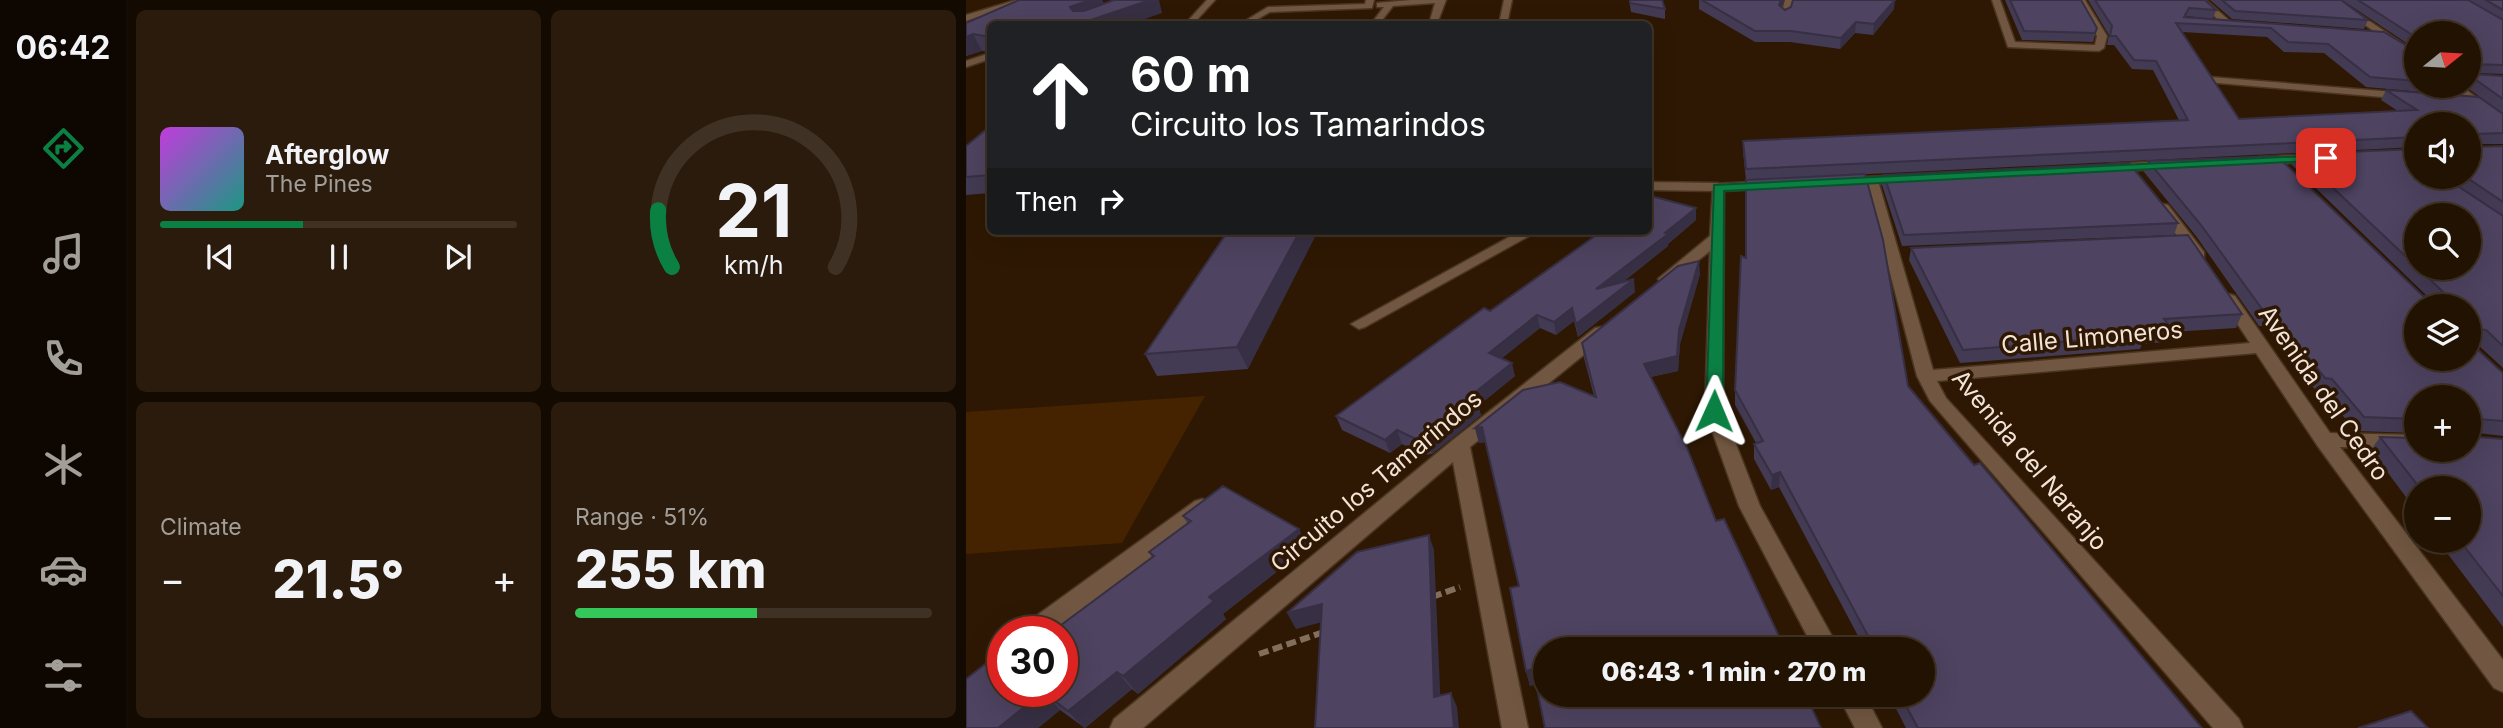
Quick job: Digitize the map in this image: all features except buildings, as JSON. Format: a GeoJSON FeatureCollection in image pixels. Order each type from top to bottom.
{"type":"FeatureCollection","features":[{"type":"Feature","properties":{"kind":"street"},"geometry":{"type":"LineString","coordinates":[[968,17],[1024,0]]}},
{"type":"Feature","properties":{"kind":"street"},"geometry":{"type":"LineString","coordinates":[[1192,21],[1211,0]]}},
{"type":"Feature","properties":{"kind":"street"},"geometry":{"type":"LineString","coordinates":[[1263,1],[1318,0]]}},
{"type":"Feature","properties":{"kind":"street"},"geometry":{"type":"LineString","coordinates":[[1249,21],[1268,10],[1441,0],[1434,21]]}},
{"type":"Feature","properties":{"kind":"street"},"geometry":{"type":"LineString","coordinates":[[1504,21],[1508,0]]}},
{"type":"Feature","properties":{"kind":"street"},"geometry":{"type":"LineString","coordinates":[[1785,15],[1789,0]]}},
{"type":"Feature","properties":{"kind":"street"},"geometry":{"type":"LineString","coordinates":[[1996,0],[2011,45],[2099,48],[2102,36],[2081,0]]}},
{"type":"Feature","properties":{"kind":"street"},"geometry":{"type":"LineString","coordinates":[[2201,0],[2229,25]]}},
{"type":"Feature","properties":{"kind":"street"},"geometry":{"type":"LineString","coordinates":[[2333,0],[2404,49]]}},
{"type":"Feature","properties":{"kind":"street"},"geometry":{"type":"LineString","coordinates":[[1377,21],[1391,4]]}},
{"type":"Feature","properties":{"kind":"street"},"geometry":{"type":"LineString","coordinates":[[1334,16],[1342,7]]}},
{"type":"Feature","properties":{"kind":"street"},"geometry":{"type":"LineString","coordinates":[[2208,24],[2242,26]]}},
{"type":"Feature","properties":{"kind":"street"},"geometry":{"type":"LineString","coordinates":[[966,26],[978,26]]}},
{"type":"Feature","properties":{"kind":"street"},"geometry":{"type":"LineString","coordinates":[[2358,33],[2384,35]]}},
{"type":"Feature","properties":{"kind":"street"},"geometry":{"type":"LineString","coordinates":[[966,64],[987,57]]}},
{"type":"Feature","properties":{"kind":"street"},"geometry":{"type":"LineString","coordinates":[[2210,80],[2404,95]]}},
{"type":"Feature","properties":{"kind":"street"},"geometry":{"type":"LineString","coordinates":[[2471,98],[2503,122]]}},
{"type":"Feature","properties":{"kind":"street"},"geometry":{"type":"LineString","coordinates":[[2449,100],[2476,102]]}},
{"type":"Feature","properties":{"kind":"street"},"geometry":{"type":"LineString","coordinates":[[2250,162],[2281,166],[2331,158]]}},
{"type":"Feature","properties":{"kind":"street"},"geometry":{"type":"LineString","coordinates":[[2090,169],[2183,165]]}},
{"type":"Feature","properties":{"kind":"street","name":"Avenida del Cedro"},"geometry":{"type":"LineString","coordinates":[[2130,167],[2183,242],[2215,278],[2324,440],[2503,680]]}},
{"type":"Feature","properties":{"kind":"street"},"geometry":{"type":"LineString","coordinates":[[1830,183],[1926,178]]}},
{"type":"Feature","properties":{"kind":"street","name":"Avenida del Naranjo"},"geometry":{"type":"LineString","coordinates":[[1872,181],[1898,254],[1926,376],[1939,401],[2230,728]]}},
{"type":"Feature","properties":{"kind":"street"},"geometry":{"type":"LineString","coordinates":[[1652,186],[1718,187],[1788,184]]}},
{"type":"Feature","properties":{"kind":"street"},"geometry":{"type":"LineString","coordinates":[[1718,187],[1714,411],[1750,506],[1821,637]]}},
{"type":"Feature","properties":{"kind":"street"},"geometry":{"type":"LineString","coordinates":[[1359,324],[1524,235]]}},
{"type":"Feature","properties":{"kind":"street"},"geometry":{"type":"LineString","coordinates":[[1654,289],[1718,237]]}},
{"type":"Feature","properties":{"kind":"street","name":"Circuito los Tamarindos"},"geometry":{"type":"LineString","coordinates":[[1123,728],[1460,445],[1621,315]]}},
{"type":"Feature","properties":{"kind":"street","name":"Calle Limoneros"},"geometry":{"type":"LineString","coordinates":[[1926,376],[2262,347]]}},
{"type":"Feature","properties":{"kind":"street"},"geometry":{"type":"LineString","coordinates":[[2324,440],[2404,442]]}},
{"type":"Feature","properties":{"kind":"street"},"geometry":{"type":"LineString","coordinates":[[1460,445],[1515,728]]}},
{"type":"Feature","properties":{"kind":"street"},"geometry":{"type":"LineString","coordinates":[[1055,616],[1219,494]]}},
{"type":"Feature","properties":{"kind":"street"},"geometry":{"type":"LineString","coordinates":[[1858,707],[1869,728]]}},
{"type":"Feature","properties":{"kind":"path"},"geometry":{"type":"LineString","coordinates":[[1422,600],[1487,578]]}},
{"type":"Feature","properties":{"kind":"path"},"geometry":{"type":"LineString","coordinates":[[1255,655],[1332,629]]}},
{"type":"Feature","properties":{"kind":"shaded area"},"geometry":{"type":"Polygon","coordinates":[[[1205,396],[1122,543],[966,554],[966,412],[1205,396]]]}},
{"type":"Feature","properties":{"kind":"route"},"geometry":{"type":"LineString","coordinates":[[1714,411],[1718,187],[2326,158]]}}]}
